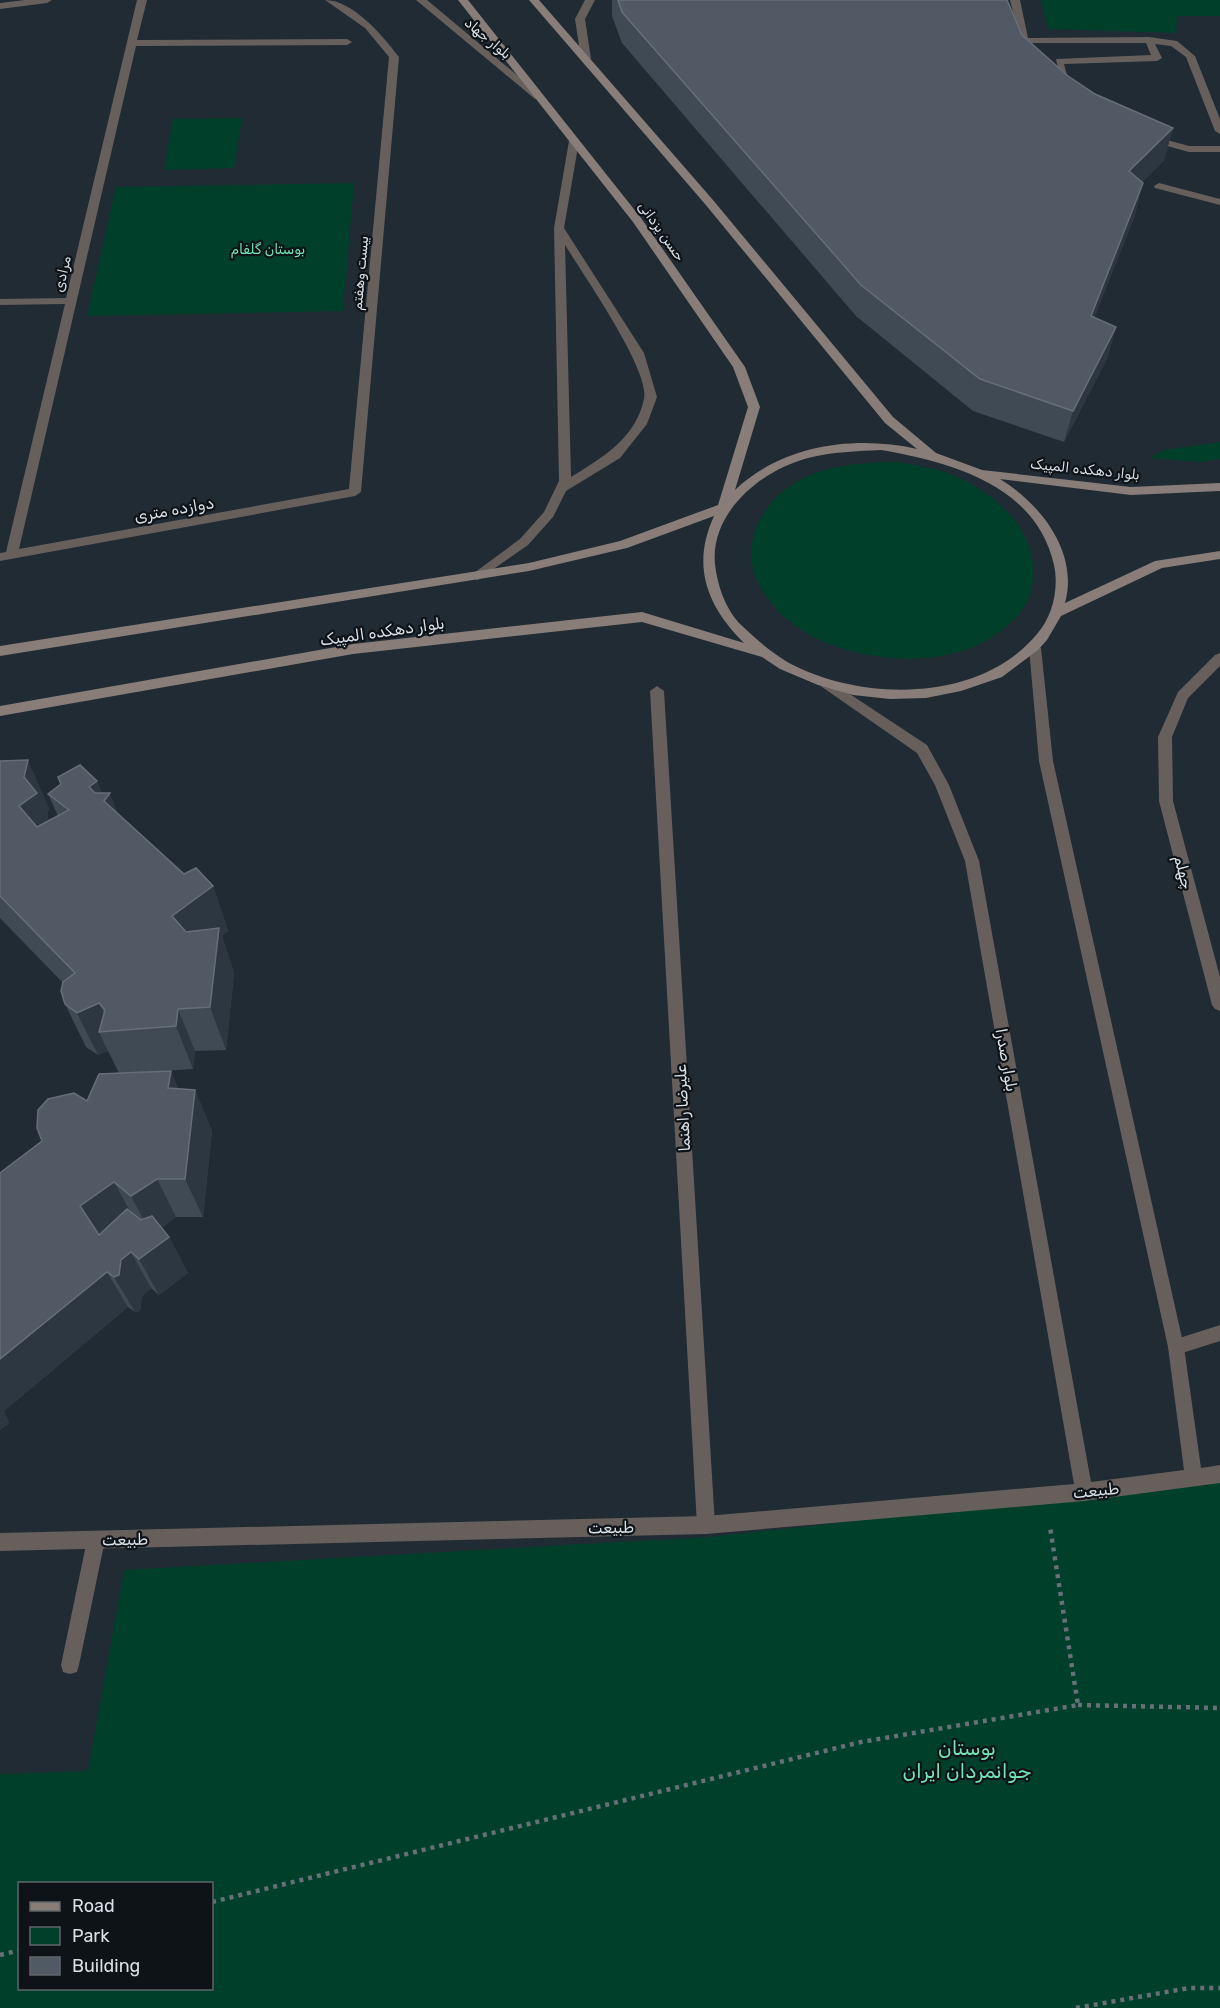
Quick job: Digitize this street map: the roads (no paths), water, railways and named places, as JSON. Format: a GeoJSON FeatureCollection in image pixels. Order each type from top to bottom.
{"type":"FeatureCollection","features":[{"type":"Feature","properties":{"kind":"main road","name":"حسن یزدانی"},"geometry":{"type":"LineString","coordinates":[[463,0],[637,220],[739,367],[754,407],[723,508],[708,544],[710,583],[729,621],[765,654]]}},
{"type":"Feature","properties":{"kind":"main road"},"geometry":{"type":"LineString","coordinates":[[534,0],[889,420],[930,453]]}},
{"type":"Feature","properties":{"kind":"main road"},"geometry":{"type":"LineString","coordinates":[[0,651],[478,576],[529,567],[623,545],[723,508],[750,481],[788,460],[833,449],[881,446],[930,453],[982,473],[1023,500],[1051,535],[1064,573],[1058,612],[1035,648],[995,675],[944,691],[886,694],[827,684],[794,671],[765,654]]}},
{"type":"Feature","properties":{"kind":"main road","name":"بلوار دهکده المپیک"},"geometry":{"type":"LineString","coordinates":[[982,473],[1131,491],[1220,487]]}},
{"type":"Feature","properties":{"kind":"main road"},"geometry":{"type":"LineString","coordinates":[[1058,612],[1159,564],[1220,555]]}},
{"type":"Feature","properties":{"kind":"main road","name":"بلوار دهکده المپیک"},"geometry":{"type":"LineString","coordinates":[[0,711],[353,649],[642,617],[765,654]]}},
{"type":"Feature","properties":{"kind":"street"},"geometry":{"type":"LineString","coordinates":[[0,6],[47,0]]}},
{"type":"Feature","properties":{"kind":"street","name":"مرادی"},"geometry":{"type":"LineString","coordinates":[[6,556],[71,301],[142,0]]}},
{"type":"Feature","properties":{"kind":"street","name":"بیست وهفتم"},"geometry":{"type":"LineString","coordinates":[[330,0],[368,26],[394,57],[355,492]]}},
{"type":"Feature","properties":{"kind":"street","name":"بلوار جهاد"},"geometry":{"type":"LineString","coordinates":[[421,0],[538,97]]}},
{"type":"Feature","properties":{"kind":"street"},"geometry":{"type":"LineString","coordinates":[[586,59],[580,19],[590,0]]}},
{"type":"Feature","properties":{"kind":"street"},"geometry":{"type":"LineString","coordinates":[[1015,0],[1024,41],[1149,40],[1174,43],[1190,56],[1220,131]]}},
{"type":"Feature","properties":{"kind":"street"},"geometry":{"type":"LineString","coordinates":[[1068,100],[1059,62],[1157,58],[1149,40]]}},
{"type":"Feature","properties":{"kind":"street"},"geometry":{"type":"LineString","coordinates":[[132,42],[347,42]]}},
{"type":"Feature","properties":{"kind":"street"},"geometry":{"type":"LineString","coordinates":[[1137,135],[1189,149],[1220,149]]}},
{"type":"Feature","properties":{"kind":"street"},"geometry":{"type":"LineString","coordinates":[[478,576],[524,542],[549,514],[565,481],[559,228],[574,141]]}},
{"type":"Feature","properties":{"kind":"street"},"geometry":{"type":"LineString","coordinates":[[1159,186],[1220,202]]}},
{"type":"Feature","properties":{"kind":"street"},"geometry":{"type":"LineString","coordinates":[[559,228],[638,353],[651,397],[641,424],[616,455],[561,489]]}},
{"type":"Feature","properties":{"kind":"street"},"geometry":{"type":"LineString","coordinates":[[0,302],[71,301]]}},
{"type":"Feature","properties":{"kind":"street","name":"دوازده متری"},"geometry":{"type":"LineString","coordinates":[[6,556],[355,492]]}},
{"type":"Feature","properties":{"kind":"street"},"geometry":{"type":"LineString","coordinates":[[1035,648],[1046,761],[1176,1347],[1194,1479]]}},
{"type":"Feature","properties":{"kind":"street","name":"چهلم"},"geometry":{"type":"LineString","coordinates":[[1220,658],[1183,695],[1165,736],[1166,801],[1220,1005]]}},
{"type":"Feature","properties":{"kind":"street","name":"بلوار صدرا"},"geometry":{"type":"LineString","coordinates":[[827,684],[922,750],[942,785],[972,861],[1084,1492]]}},
{"type":"Feature","properties":{"kind":"street","name":"علیرضا راهنما"},"geometry":{"type":"LineString","coordinates":[[657,691],[706,1525]]}},
{"type":"Feature","properties":{"kind":"street"},"geometry":{"type":"LineString","coordinates":[[1176,1347],[1220,1333]]}},
{"type":"Feature","properties":{"kind":"street","name":"طبیعت"},"geometry":{"type":"LineString","coordinates":[[0,1542],[706,1525],[1084,1492],[1220,1474]]}},
{"type":"Feature","properties":{"kind":"street"},"geometry":{"type":"LineString","coordinates":[[70,1665],[96,1540]]}},
{"type":"Feature","properties":{"kind":"park label","name":"بوستان گلفام"},"geometry":{"type":"Point","coordinates":[268,249]}},
{"type":"Feature","properties":{"kind":"park label","name":"بوستان جوانمردان ایران"},"geometry":{"type":"Point","coordinates":[967,1760]}}]}
